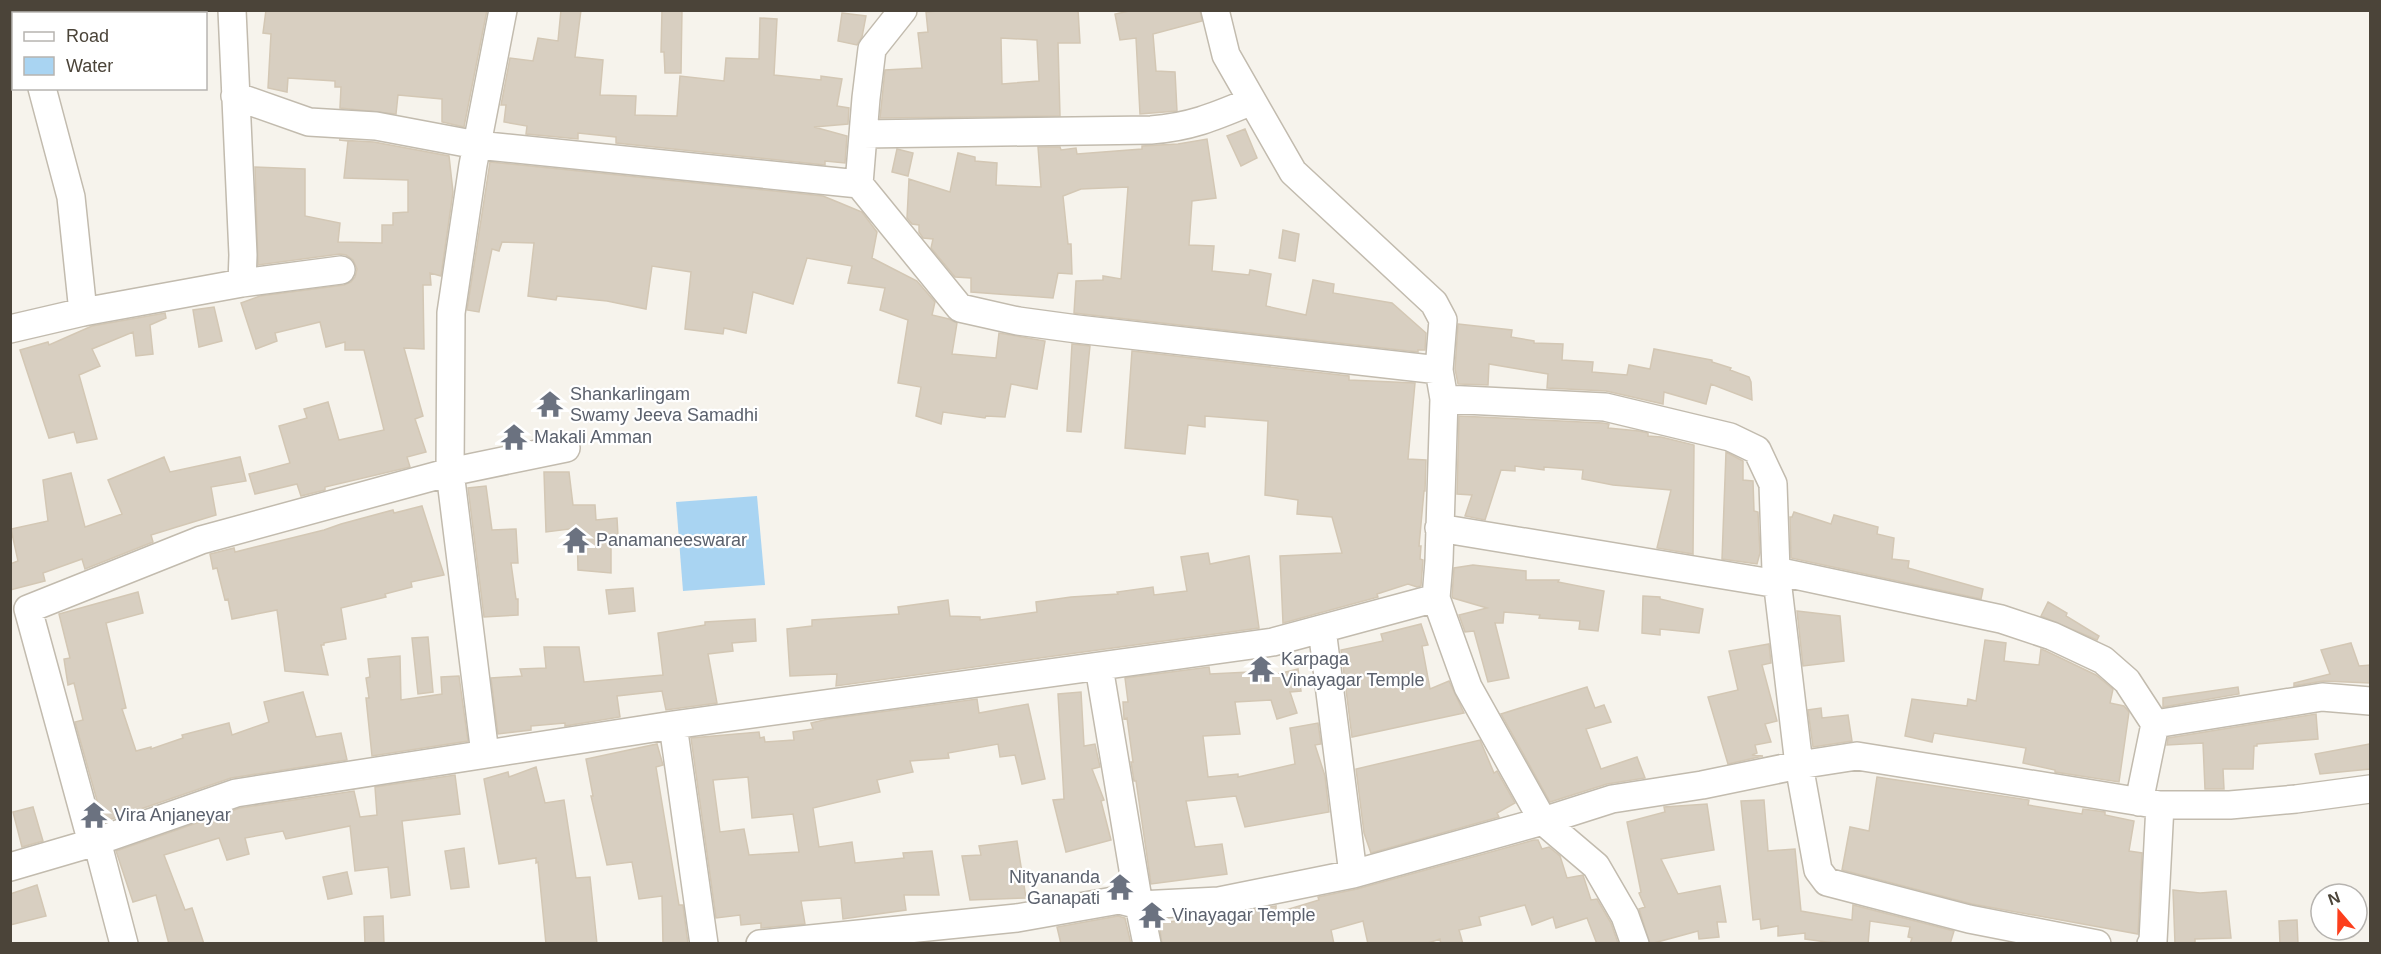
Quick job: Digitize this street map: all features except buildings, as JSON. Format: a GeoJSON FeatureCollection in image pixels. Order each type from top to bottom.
{"type":"FeatureCollection","features":[{"type":"Feature","properties":{"kind":"street"},"geometry":{"type":"LineString","coordinates":[[232,10],[243,255],[242,283]]}},
{"type":"Feature","properties":{"kind":"street"},"geometry":{"type":"LineString","coordinates":[[485,754],[450,472],[451,313],[477,145],[503,10]]}},
{"type":"Feature","properties":{"kind":"street"},"geometry":{"type":"LineString","coordinates":[[903,10],[872,49],[859,184],[960,308],[1018,321],[1077,329],[1439,370]]}},
{"type":"Feature","properties":{"kind":"street"},"geometry":{"type":"LineString","coordinates":[[1215,10],[1226,55],[1293,172],[1434,303],[1443,320],[1439,370],[1444,399],[1436,598],[1468,687],[1543,821],[1596,866],[1625,916],[1635,944]]}},
{"type":"Feature","properties":{"kind":"street"},"geometry":{"type":"LineString","coordinates":[[43,90],[71,197],[83,312]]}},
{"type":"Feature","properties":{"kind":"street"},"geometry":{"type":"LineString","coordinates":[[235,96],[309,122],[376,126],[477,145],[859,184]]}},
{"type":"Feature","properties":{"kind":"street"},"geometry":{"type":"LineString","coordinates":[[863,134],[1170,128],[1202,122],[1252,101]]}},
{"type":"Feature","properties":{"kind":"street"},"geometry":{"type":"LineString","coordinates":[[10,329],[83,312],[242,283],[341,270]]}},
{"type":"Feature","properties":{"kind":"street"},"geometry":{"type":"LineString","coordinates":[[1444,399],[1605,407],[1730,437],[1757,450],[1773,484],[1777,578],[1799,765],[1818,870],[1827,882],[1969,919],[2097,944]]}},
{"type":"Feature","properties":{"kind":"street"},"geometry":{"type":"LineString","coordinates":[[124,944],[94,842],[19,611],[201,540],[450,472],[566,447]]}},
{"type":"Feature","properties":{"kind":"street"},"geometry":{"type":"LineString","coordinates":[[1439,528],[1777,578],[2001,619],[2052,636],[2103,660],[2127,681],[2155,724],[2150,803],[2151,944]]}},
{"type":"Feature","properties":{"kind":"street"},"geometry":{"type":"LineString","coordinates":[[10,867],[94,842],[236,793],[673,725],[1273,642],[1436,598]]}},
{"type":"Feature","properties":{"kind":"street"},"geometry":{"type":"LineString","coordinates":[[1322,629],[1353,874]]}},
{"type":"Feature","properties":{"kind":"street"},"geometry":{"type":"LineString","coordinates":[[1099,667],[1147,944]]}},
{"type":"Feature","properties":{"kind":"street"},"geometry":{"type":"LineString","coordinates":[[2155,724],[2322,697],[2370,700]]}},
{"type":"Feature","properties":{"kind":"street"},"geometry":{"type":"LineString","coordinates":[[673,725],[704,944]]}},
{"type":"Feature","properties":{"kind":"street"},"geometry":{"type":"LineString","coordinates":[[760,944],[1017,918],[1119,900],[1139,905],[1219,901],[1353,874],[1543,821],[1612,799],[1857,756],[2150,803],[2230,805],[2296,800],[2370,789]]}},
{"type":"Feature","properties":{"kind":"water"},"geometry":{"type":"Polygon","coordinates":[[[757,496],[765,585],[683,591],[676,502],[757,496]]]}},
{"type":"Feature","properties":{"kind":"place","name":"Shankarlingam Swamy Jeeva Samadhi"},"geometry":{"type":"Point","coordinates":[550,404]}},
{"type":"Feature","properties":{"kind":"place","name":"Makali Amman"},"geometry":{"type":"Point","coordinates":[514,437]}},
{"type":"Feature","properties":{"kind":"place","name":"Panamaneeswarar"},"geometry":{"type":"Point","coordinates":[576,540]}},
{"type":"Feature","properties":{"kind":"place","name":"Karpaga Vinayagar Temple"},"geometry":{"type":"Point","coordinates":[1261,669]}},
{"type":"Feature","properties":{"kind":"place","name":"Vira Anjaneyar"},"geometry":{"type":"Point","coordinates":[94,815]}},
{"type":"Feature","properties":{"kind":"place","name":"Nityananda Ganapati"},"geometry":{"type":"Point","coordinates":[1120,887]}},
{"type":"Feature","properties":{"kind":"place","name":"Vinayagar Temple"},"geometry":{"type":"Point","coordinates":[1152,915]}}]}
